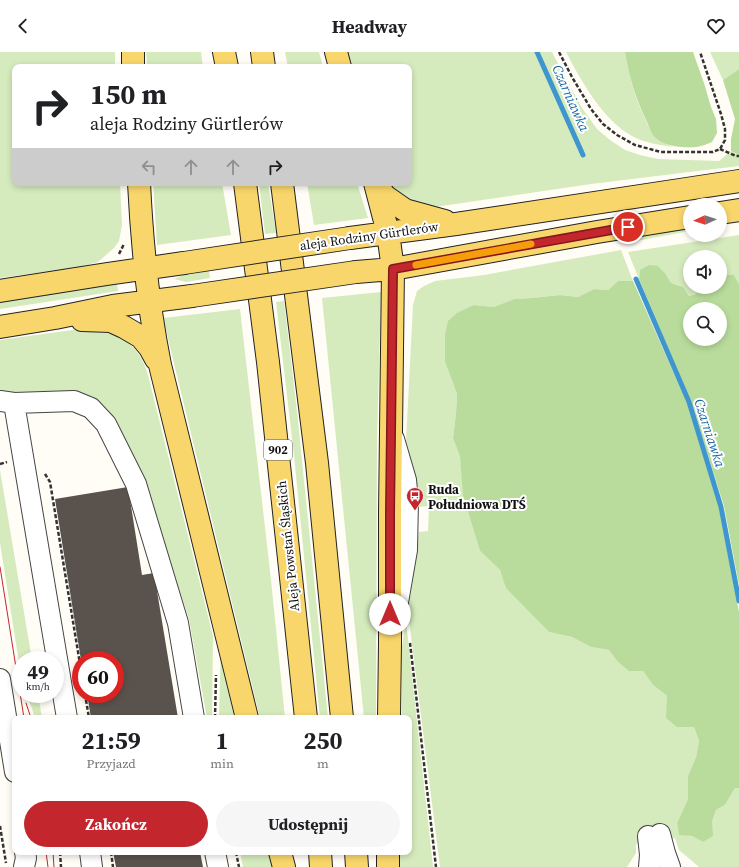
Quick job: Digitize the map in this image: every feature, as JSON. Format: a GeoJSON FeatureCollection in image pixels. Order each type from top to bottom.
{"type":"FeatureCollection","features":[{"type":"Feature","properties":{"kind":"main road"},"geometry":{"type":"LineString","coordinates":[[133,52],[133,64]]}},
{"type":"Feature","properties":{"kind":"main road"},"geometry":{"type":"LineString","coordinates":[[224,52],[226,64]]}},
{"type":"Feature","properties":{"kind":"main road"},"geometry":{"type":"LineString","coordinates":[[262,52],[264,64]]}},
{"type":"Feature","properties":{"kind":"main road"},"geometry":{"type":"LineString","coordinates":[[336,52],[339,64]]}},
{"type":"Feature","properties":{"kind":"main road","name":"aleja Rodziny Gürtlerów"},"geometry":{"type":"LineString","coordinates":[[4,291],[146,268],[456,224],[739,180]]}},
{"type":"Feature","properties":{"kind":"main road"},"geometry":{"type":"LineString","coordinates":[[139,186],[142,231],[153,331],[160,365],[246,715]]}},
{"type":"Feature","properties":{"kind":"main road","name":"Aleja Powstań Śląskich"},"geometry":{"type":"LineString","coordinates":[[245,186],[268,362],[306,715]]}},
{"type":"Feature","properties":{"kind":"main road"},"geometry":{"type":"LineString","coordinates":[[282,186],[316,463],[342,715]]}},
{"type":"Feature","properties":{"kind":"main road"},"geometry":{"type":"LineString","coordinates":[[377,186],[388,233],[393,269],[390,513],[400,643],[389,715]]}},
{"type":"Feature","properties":{"kind":"main road"},"geometry":{"type":"LineString","coordinates":[[378,186],[385,196],[405,210],[456,224]]}},
{"type":"Feature","properties":{"kind":"main road"},"geometry":{"type":"LineString","coordinates":[[727,212],[739,210]]}},
{"type":"Feature","properties":{"kind":"main road"},"geometry":{"type":"LineString","coordinates":[[9,326],[113,306],[356,272],[393,269],[597,232],[683,219]]}},
{"type":"Feature","properties":{"kind":"main road"},"geometry":{"type":"LineString","coordinates":[[107,274],[120,264],[129,253],[142,231]]}},
{"type":"Feature","properties":{"kind":"main road"},"geometry":{"type":"LineString","coordinates":[[55,318],[111,321],[141,337],[150,348],[160,365]]}},
{"type":"Feature","properties":{"kind":"main road"},"geometry":{"type":"LineString","coordinates":[[281,855],[284,867]]}},
{"type":"Feature","properties":{"kind":"main road"},"geometry":{"type":"LineString","coordinates":[[320,855],[321,867]]}},
{"type":"Feature","properties":{"kind":"main road"},"geometry":{"type":"LineString","coordinates":[[356,855],[357,867]]}},
{"type":"Feature","properties":{"kind":"main road"},"geometry":{"type":"LineString","coordinates":[[388,855],[388,867]]}},
{"type":"Feature","properties":{"kind":"street"},"geometry":{"type":"LineString","coordinates":[[66,715],[9,424],[7,402],[74,401],[91,408],[106,424],[136,484],[178,623],[193,715]]}},
{"type":"Feature","properties":{"kind":"street"},"geometry":{"type":"LineString","coordinates":[[0,679],[12,753]]}},
{"type":"Feature","properties":{"kind":"street"},"geometry":{"type":"LineString","coordinates":[[649,867],[654,835],[665,853],[670,867]]}},
{"type":"Feature","properties":{"kind":"street"},"geometry":{"type":"LineString","coordinates":[[90,855],[92,867]]}},
{"type":"Feature","properties":{"kind":"street"},"geometry":{"type":"LineString","coordinates":[[216,855],[218,867]]}},
{"type":"Feature","properties":{"kind":"path"},"geometry":{"type":"LineString","coordinates":[[559,52],[591,110],[603,124],[617,135],[635,145],[661,152],[713,152],[720,149],[725,140],[725,130],[700,52]]}},
{"type":"Feature","properties":{"kind":"path"},"geometry":{"type":"LineString","coordinates":[[720,149],[739,156]]}},
{"type":"Feature","properties":{"kind":"path"},"geometry":{"type":"LineString","coordinates":[[400,643],[412,715]]}},
{"type":"Feature","properties":{"kind":"path"},"geometry":{"type":"LineString","coordinates":[[86,703],[88,715]]}},
{"type":"Feature","properties":{"kind":"path"},"geometry":{"type":"LineString","coordinates":[[412,718],[436,867]]}},
{"type":"Feature","properties":{"kind":"path"},"geometry":{"type":"LineString","coordinates":[[0,826],[7,867]]}},
{"type":"Feature","properties":{"kind":"path"},"geometry":{"type":"LineString","coordinates":[[60,855],[61,867]]}},
{"type":"Feature","properties":{"kind":"path"},"geometry":{"type":"LineString","coordinates":[[112,855],[114,867]]}},
{"type":"Feature","properties":{"kind":"path"},"geometry":{"type":"LineString","coordinates":[[237,855],[239,867]]}},
{"type":"Feature","properties":{"kind":"green space"},"geometry":{"type":"Polygon","coordinates":[[[0,52],[115,52],[115,64],[12,64],[12,186],[120,186],[122,225],[119,241],[114,248],[98,262],[79,267],[0,278],[0,52]]]}},
{"type":"Feature","properties":{"kind":"green space"},"geometry":{"type":"Polygon","coordinates":[[[146,52],[201,52],[203,64],[147,64],[146,52]]]}},
{"type":"Feature","properties":{"kind":"green space"},"geometry":{"type":"Polygon","coordinates":[[[285,52],[319,52],[322,64],[287,64],[285,52]]]}},
{"type":"Feature","properties":{"kind":"green space"},"geometry":{"type":"Polygon","coordinates":[[[346,52],[552,52],[582,108],[597,129],[625,150],[658,159],[719,161],[731,151],[739,154],[739,166],[591,184],[428,208],[399,196],[391,186],[412,186],[412,64],[350,64],[346,52]]]}},
{"type":"Feature","properties":{"kind":"green space"},"geometry":{"type":"Polygon","coordinates":[[[566,52],[625,52],[636,96],[649,128],[659,140],[674,147],[642,140],[621,129],[602,110],[594,99],[566,52]]]}},
{"type":"Feature","properties":{"kind":"green space"},"geometry":{"type":"Polygon","coordinates":[[[625,52],[693,52],[716,119],[717,133],[712,142],[703,146],[683,147],[666,144],[656,138],[650,130],[636,97],[625,52]]]}},
{"type":"Feature","properties":{"kind":"green space"},"geometry":{"type":"Polygon","coordinates":[[[710,52],[739,52],[739,69],[723,80],[710,52]]]}},
{"type":"Feature","properties":{"kind":"green space"},"geometry":{"type":"Polygon","coordinates":[[[739,69],[739,154],[737,154],[731,151],[731,139],[735,119],[723,80],[739,69]]]}},
{"type":"Feature","properties":{"kind":"green space"},"geometry":{"type":"Polygon","coordinates":[[[153,186],[223,186],[231,235],[157,245],[153,186]]]}},
{"type":"Feature","properties":{"kind":"green space"},"geometry":{"type":"Polygon","coordinates":[[[259,186],[268,186],[276,233],[265,234],[259,186]]]}},
{"type":"Feature","properties":{"kind":"green space"},"geometry":{"type":"Polygon","coordinates":[[[308,186],[358,186],[368,218],[314,225],[308,186]]]}},
{"type":"Feature","properties":{"kind":"green space"},"geometry":{"type":"Polygon","coordinates":[[[683,226],[683,232],[625,243],[623,235],[683,226]]]}},
{"type":"Feature","properties":{"kind":"green space"},"geometry":{"type":"Polygon","coordinates":[[[739,235],[739,284],[734,275],[727,275],[727,250],[683,250],[683,287],[671,283],[665,273],[658,266],[640,270],[639,279],[628,252],[693,242],[727,242],[727,237],[739,235]]]}},
{"type":"Feature","properties":{"kind":"green space"},"geometry":{"type":"Polygon","coordinates":[[[621,250],[633,281],[618,281],[608,290],[594,289],[578,297],[560,295],[514,299],[494,307],[474,305],[445,362],[457,394],[453,438],[460,457],[464,496],[480,551],[500,570],[507,588],[549,632],[572,637],[591,647],[609,650],[617,661],[643,671],[653,685],[667,696],[678,727],[694,727],[699,741],[696,757],[688,776],[688,799],[677,823],[679,834],[692,836],[703,842],[716,810],[725,805],[735,788],[739,788],[739,867],[699,867],[679,850],[675,838],[636,844],[636,853],[627,867],[440,867],[408,612],[419,532],[428,531],[429,506],[419,507],[418,488],[406,441],[413,305],[417,291],[435,281],[484,275],[621,250]]]}},
{"type":"Feature","properties":{"kind":"green space"},"geometry":{"type":"Polygon","coordinates":[[[649,265],[658,266],[665,273],[671,283],[683,287],[683,294],[688,294],[689,296],[696,294],[727,294],[727,275],[734,275],[739,284],[739,585],[724,506],[691,402],[639,279],[640,270],[649,265]]]}},
{"type":"Feature","properties":{"kind":"green space"},"geometry":{"type":"Polygon","coordinates":[[[209,271],[210,278],[186,282],[174,279],[184,275],[209,271]]]}},
{"type":"Feature","properties":{"kind":"green space"},"geometry":{"type":"Polygon","coordinates":[[[618,281],[633,281],[687,403],[719,508],[739,612],[739,788],[735,788],[725,805],[716,810],[712,822],[713,836],[703,842],[692,836],[679,835],[677,823],[688,799],[688,776],[696,757],[699,741],[694,727],[677,727],[666,718],[667,696],[653,685],[643,671],[629,671],[617,661],[609,650],[591,647],[572,637],[549,632],[506,588],[500,570],[480,551],[463,495],[460,457],[453,438],[457,394],[445,362],[445,335],[448,321],[457,313],[474,305],[494,307],[514,299],[560,295],[578,297],[594,289],[608,290],[618,281]]]}},
{"type":"Feature","properties":{"kind":"green space"},"geometry":{"type":"Polygon","coordinates":[[[117,284],[118,291],[0,309],[0,300],[117,284]]]}},
{"type":"Feature","properties":{"kind":"green space"},"geometry":{"type":"Polygon","coordinates":[[[381,292],[377,440],[376,715],[364,715],[322,298],[381,292]]]}},
{"type":"Feature","properties":{"kind":"green space"},"geometry":{"type":"Polygon","coordinates":[[[284,301],[297,411],[328,715],[320,715],[294,455],[276,302],[284,301]]]}},
{"type":"Feature","properties":{"kind":"green space"},"geometry":{"type":"Polygon","coordinates":[[[240,309],[285,715],[259,715],[163,318],[240,309]]]}},
{"type":"Feature","properties":{"kind":"green space"},"geometry":{"type":"Polygon","coordinates":[[[80,329],[94,329],[119,337],[126,341],[142,359],[148,375],[213,636],[212,715],[206,715],[189,619],[146,490],[112,419],[0,393],[0,340],[80,329]]]}},
{"type":"Feature","properties":{"kind":"green space"},"geometry":{"type":"Polygon","coordinates":[[[0,470],[30,651],[17,651],[0,543],[0,470]]]}},
{"type":"Feature","properties":{"kind":"green space"},"geometry":{"type":"Polygon","coordinates":[[[406,621],[433,867],[400,867],[400,855],[412,855],[412,715],[402,715],[402,647],[406,621]]]}},
{"type":"Feature","properties":{"kind":"green space"},"geometry":{"type":"Polygon","coordinates":[[[221,641],[238,715],[219,715],[221,641]]]}},
{"type":"Feature","properties":{"kind":"green space"},"geometry":{"type":"Polygon","coordinates":[[[30,703],[40,703],[42,715],[34,715],[30,703]]]}},
{"type":"Feature","properties":{"kind":"green space"},"geometry":{"type":"Polygon","coordinates":[[[241,855],[274,855],[276,867],[243,867],[241,855]]]}},
{"type":"Feature","properties":{"kind":"building"},"geometry":{"type":"Polygon","coordinates":[[[128,487],[142,575],[154,573],[178,715],[90,715],[88,703],[124,703],[124,651],[80,651],[55,499],[128,487]]]}},
{"type":"Feature","properties":{"kind":"building"},"geometry":{"type":"Polygon","coordinates":[[[114,855],[201,855],[203,867],[116,867],[114,855]]]}},
{"type":"Feature","properties":{"kind":"waterway","name":"Czarniawka"},"geometry":{"type":"LineString","coordinates":[[537,52],[583,155]]}},
{"type":"Feature","properties":{"kind":"waterway","name":"Czarniawka"},"geometry":{"type":"LineString","coordinates":[[636,279],[689,402],[721,507],[739,601]]}},
{"type":"Feature","properties":{"kind":"tram line"},"geometry":{"type":"LineString","coordinates":[[0,567],[24,715]]}},
{"type":"Feature","properties":{"kind":"tram line"},"geometry":{"type":"LineString","coordinates":[[26,703],[30,715]]}},
{"type":"Feature","properties":{"kind":"tram line"},"geometry":{"type":"LineString","coordinates":[[46,855],[48,867]]}},
{"type":"Feature","properties":{"kind":"tram line"},"geometry":{"type":"LineString","coordinates":[[53,855],[54,867]]}},
{"type":"Feature","properties":{"kind":"slow traffic"},"geometry":{"type":"LineString","coordinates":[[416,265],[531,244]]}},
{"type":"Feature","properties":{"kind":"place","name":"Ruda Południowa DTŚ"},"geometry":{"type":"Point","coordinates":[415,511]}},
{"type":"Feature","properties":{"kind":"route"},"geometry":{"type":"LineString","coordinates":[[390,614],[393,269],[628,227]]}}]}
